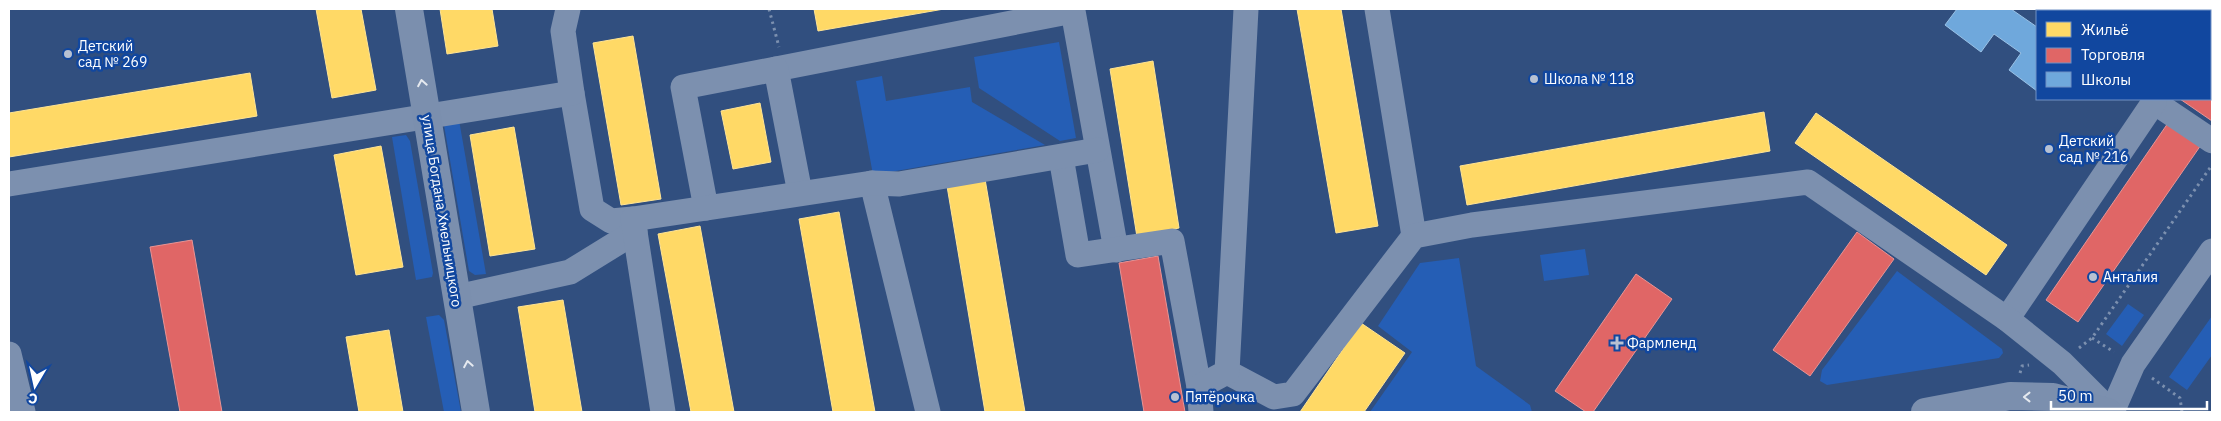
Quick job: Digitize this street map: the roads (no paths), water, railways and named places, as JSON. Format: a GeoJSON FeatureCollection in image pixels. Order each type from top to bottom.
{"type":"FeatureCollection","features":[{"type":"Feature","properties":{"kind":"main road","name":"улица Богдана Хмельницкого"},"geometry":{"type":"LineString","coordinates":[[409,9],[476,412]]}},
{"type":"Feature","properties":{"kind":"main road"},"geometry":{"type":"LineString","coordinates":[[1925,412],[2010,396],[2052,397],[2110,412]]}},
{"type":"Feature","properties":{"kind":"street"},"geometry":{"type":"LineString","coordinates":[[568,9],[563,32],[592,209],[611,221],[634,226]]}},
{"type":"Feature","properties":{"kind":"street"},"geometry":{"type":"LineString","coordinates":[[1227,372],[1246,9]]}},
{"type":"Feature","properties":{"kind":"street"},"geometry":{"type":"LineString","coordinates":[[1377,9],[1414,236]]}},
{"type":"Feature","properties":{"kind":"street"},"geometry":{"type":"LineString","coordinates":[[706,208],[682,87],[1080,10],[1097,150],[1116,250]]}},
{"type":"Feature","properties":{"kind":"street"},"geometry":{"type":"LineString","coordinates":[[780,68],[800,194]]}},
{"type":"Feature","properties":{"kind":"street"},"geometry":{"type":"LineString","coordinates":[[9,184],[572,93]]}},
{"type":"Feature","properties":{"kind":"street"},"geometry":{"type":"LineString","coordinates":[[2007,319],[2155,100],[2212,141]]}},
{"type":"Feature","properties":{"kind":"street"},"geometry":{"type":"LineString","coordinates":[[457,298],[570,272],[634,226],[706,208],[872,183],[898,184],[1097,150]]}},
{"type":"Feature","properties":{"kind":"street"},"geometry":{"type":"LineString","coordinates":[[1061,157],[1078,256],[1172,241],[1202,412]]}},
{"type":"Feature","properties":{"kind":"street"},"geometry":{"type":"LineString","coordinates":[[1227,372],[1274,397],[1294,394],[1414,236],[1472,225],[1808,182],[2007,319],[2062,363],[2110,412],[2133,364],[2212,251]]}},
{"type":"Feature","properties":{"kind":"street"},"geometry":{"type":"LineString","coordinates":[[872,183],[928,412]]}},
{"type":"Feature","properties":{"kind":"street"},"geometry":{"type":"LineString","coordinates":[[634,226],[663,412]]}},
{"type":"Feature","properties":{"kind":"street"},"geometry":{"type":"LineString","coordinates":[[9,354],[23,412]]}},
{"type":"Feature","properties":{"kind":"street"},"geometry":{"type":"LineString","coordinates":[[1199,387],[1227,372]]}},
{"type":"Feature","properties":{"kind":"place","name":"Детский сад № 269"},"geometry":{"type":"Point","coordinates":[68,54]}},
{"type":"Feature","properties":{"kind":"place","name":"Школа № 118"},"geometry":{"type":"Point","coordinates":[1534,79]}},
{"type":"Feature","properties":{"kind":"place","name":"Детский сад № 216"},"geometry":{"type":"Point","coordinates":[2049,149]}},
{"type":"Feature","properties":{"kind":"place","name":"Анталия"},"geometry":{"type":"Point","coordinates":[2093,277]}},
{"type":"Feature","properties":{"kind":"place","name":"Фармленд"},"geometry":{"type":"Point","coordinates":[1617,343]}},
{"type":"Feature","properties":{"kind":"place","name":"Пятёрочка"},"geometry":{"type":"Point","coordinates":[1175,397]}}]}
